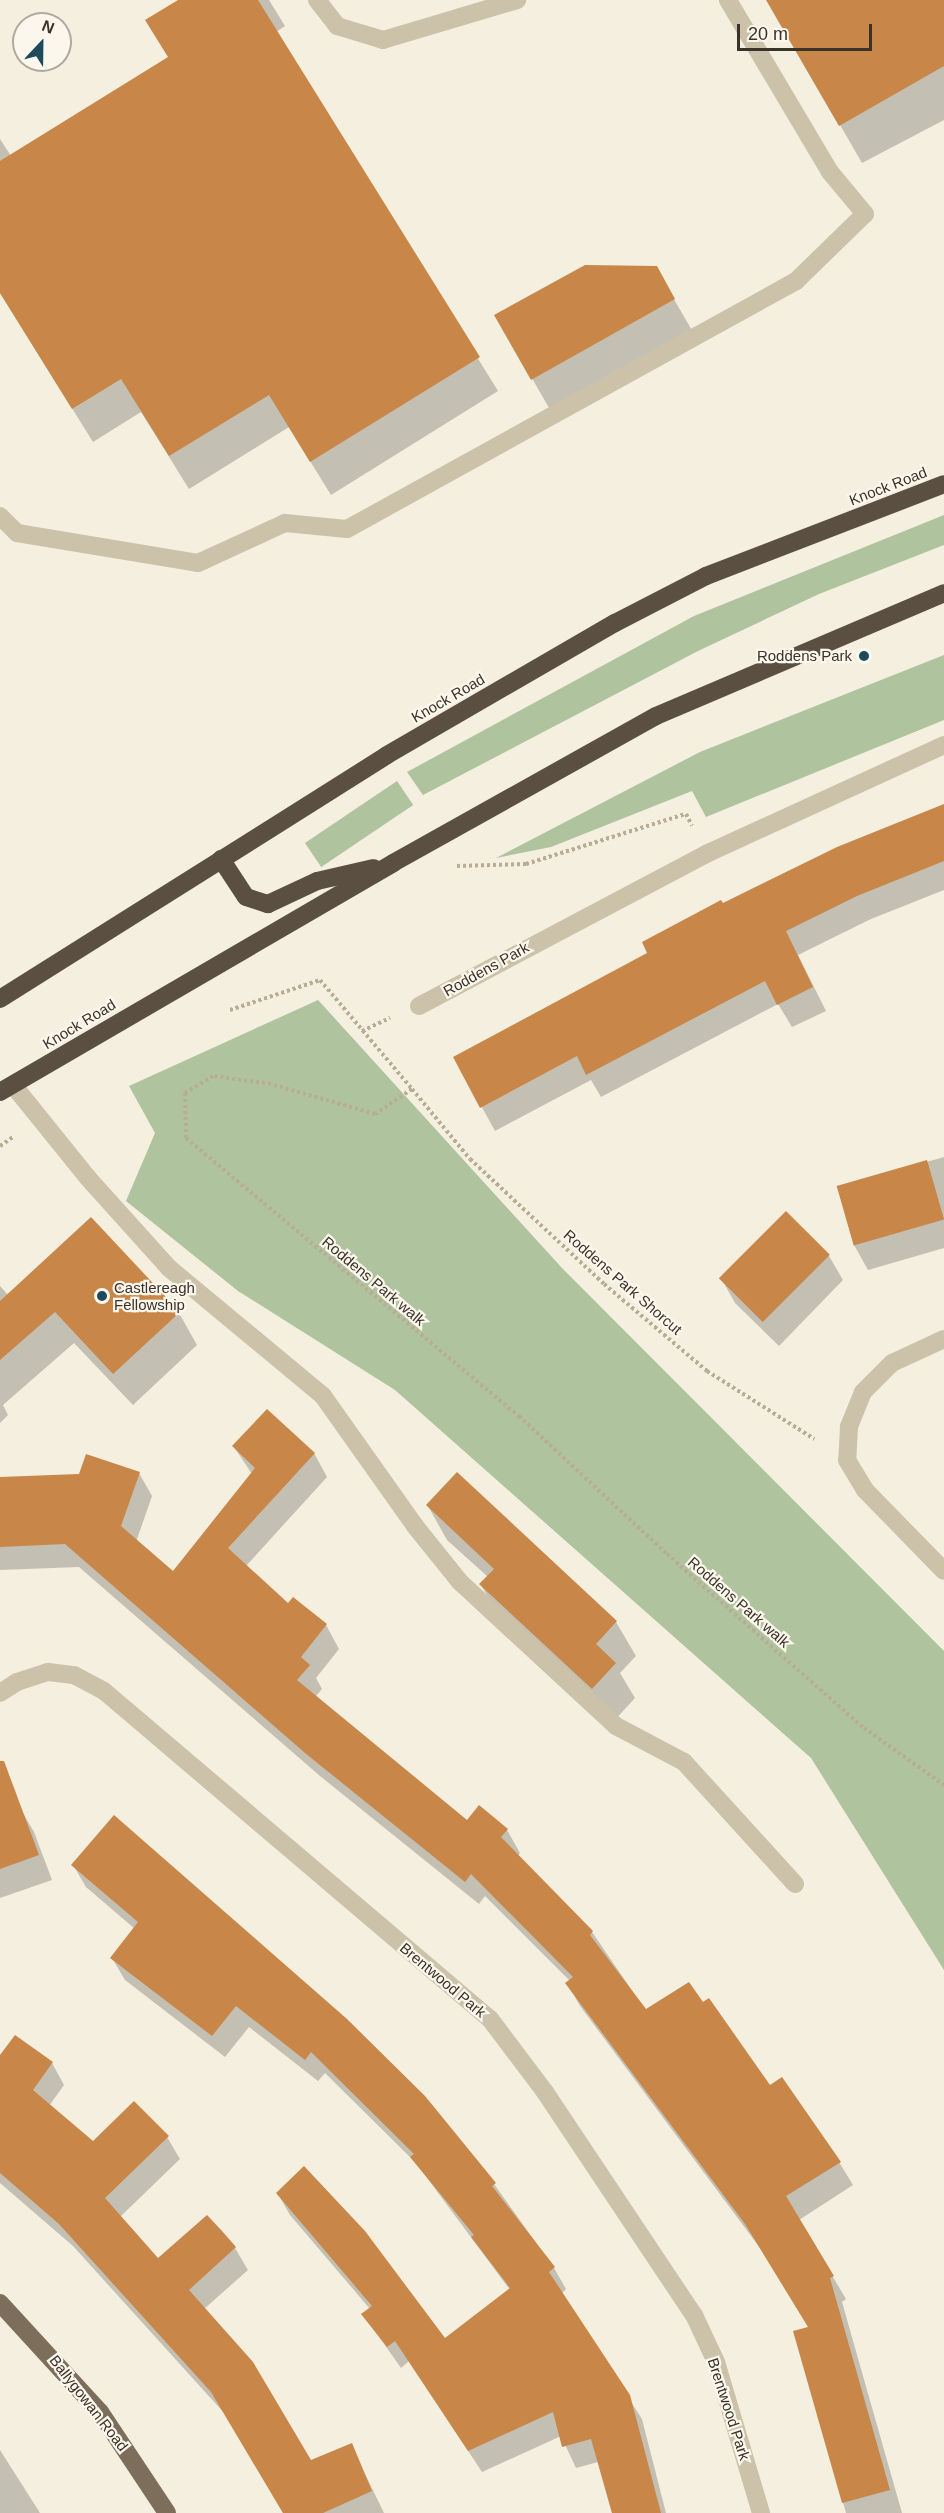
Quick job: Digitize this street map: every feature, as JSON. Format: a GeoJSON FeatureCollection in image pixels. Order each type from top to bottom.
{"type":"FeatureCollection","features":[{"type":"Feature","properties":{"kind":"highway","name":"Knock Road"},"geometry":{"type":"LineString","coordinates":[[0,999],[387,755],[615,623],[706,576],[944,484]]}},
{"type":"Feature","properties":{"kind":"highway","name":"Knock Road"},"geometry":{"type":"LineString","coordinates":[[6,1088],[393,863],[656,716],[944,593]]}},
{"type":"Feature","properties":{"kind":"highway"},"geometry":{"type":"LineString","coordinates":[[221,859],[246,897],[268,904],[317,881],[393,863]]}},
{"type":"Feature","properties":{"kind":"main road","name":"Ballygowan Road"},"geometry":{"type":"LineString","coordinates":[[0,2303],[100,2412],[167,2513]]}},
{"type":"Feature","properties":{"kind":"street"},"geometry":{"type":"LineString","coordinates":[[317,0],[337,26],[384,40],[517,0]]}},
{"type":"Feature","properties":{"kind":"street"},"geometry":{"type":"LineString","coordinates":[[0,516],[17,533],[198,563],[285,524],[347,529],[796,281],[865,214],[830,172],[728,0]]}},
{"type":"Feature","properties":{"kind":"street","name":"Roddens Park"},"geometry":{"type":"LineString","coordinates":[[418,1006],[705,854],[944,746]]}},
{"type":"Feature","properties":{"kind":"street"},"geometry":{"type":"LineString","coordinates":[[6,1088],[169,1268],[323,1396],[415,1526],[460,1582],[616,1726],[684,1762],[795,1884]]}},
{"type":"Feature","properties":{"kind":"street"},"geometry":{"type":"LineString","coordinates":[[944,1339],[892,1363],[863,1392],[849,1427],[847,1460],[865,1490],[944,1571]]}},
{"type":"Feature","properties":{"kind":"street","name":"Brentwood Park"},"geometry":{"type":"LineString","coordinates":[[0,1693],[17,1682],[48,1672],[74,1675],[104,1691],[490,2019],[544,2092],[694,2315],[716,2362],[760,2513]]}},
{"type":"Feature","properties":{"kind":"path"},"geometry":{"type":"LineString","coordinates":[[455,866],[526,864],[686,814],[705,854]]}},
{"type":"Feature","properties":{"kind":"path"},"geometry":{"type":"LineString","coordinates":[[230,1010],[320,980],[412,1089]]}},
{"type":"Feature","properties":{"kind":"path","name":"Roddens Park walk"},"geometry":{"type":"LineString","coordinates":[[412,1089],[375,1114],[271,1084],[213,1076],[185,1093],[186,1138],[519,1416],[864,1728],[944,1785]]}},
{"type":"Feature","properties":{"kind":"path","name":"Roddens Park Shorcut"},"geometry":{"type":"LineString","coordinates":[[412,1089],[470,1159],[604,1284],[707,1371],[847,1460]]}},
{"type":"Feature","properties":{"kind":"green space"},"geometry":{"type":"Polygon","coordinates":[[[944,515],[944,545],[819,594],[698,651],[423,795],[407,772],[694,616],[944,515]]]}},
{"type":"Feature","properties":{"kind":"green space"},"geometry":{"type":"Polygon","coordinates":[[[944,655],[944,720],[706,817],[692,791],[551,847],[496,858],[700,752],[944,655]]]}},
{"type":"Feature","properties":{"kind":"green space"},"geometry":{"type":"Polygon","coordinates":[[[397,781],[413,805],[321,867],[305,843],[397,781]]]}},
{"type":"Feature","properties":{"kind":"green space"},"geometry":{"type":"Polygon","coordinates":[[[318,1000],[562,1268],[944,1651],[944,1970],[811,1758],[395,1390],[238,1291],[126,1201],[155,1133],[129,1086],[318,1000]]]}},
{"type":"Feature","properties":{"kind":"building"},"geometry":{"type":"Polygon","coordinates":[[[178,0],[258,0],[480,357],[310,462],[269,395],[169,456],[121,379],[72,409],[0,293],[0,161],[168,57],[145,20],[178,0]]]}},
{"type":"Feature","properties":{"kind":"building"},"geometry":{"type":"Polygon","coordinates":[[[766,0],[944,0],[944,66],[839,126],[766,0]]]}},
{"type":"Feature","properties":{"kind":"building"},"geometry":{"type":"Polygon","coordinates":[[[585,265],[657,266],[675,299],[531,380],[494,315],[585,265]]]}},
{"type":"Feature","properties":{"kind":"building"},"geometry":{"type":"Polygon","coordinates":[[[944,804],[944,861],[857,896],[786,931],[813,987],[777,1005],[765,981],[586,1075],[577,1056],[480,1108],[453,1057],[647,953],[642,942],[721,900],[723,903],[837,847],[944,804]]]}},
{"type":"Feature","properties":{"kind":"building"},"geometry":{"type":"Polygon","coordinates":[[[927,1160],[944,1220],[854,1246],[837,1186],[927,1160]]]}},
{"type":"Feature","properties":{"kind":"building"},"geometry":{"type":"Polygon","coordinates":[[[786,1211],[830,1255],[763,1322],[719,1278],[786,1211]]]}},
{"type":"Feature","properties":{"kind":"building","name":"Castlereagh Fellowship"},"geometry":{"type":"Polygon","coordinates":[[[91,1217],[180,1312],[113,1374],[55,1312],[0,1360],[0,1301],[91,1217]]]}},
{"type":"Feature","properties":{"kind":"building"},"geometry":{"type":"Polygon","coordinates":[[[267,1409],[315,1453],[228,1548],[288,1603],[293,1597],[327,1624],[301,1657],[310,1665],[297,1680],[467,1820],[479,1805],[508,1829],[501,1837],[593,1931],[590,1935],[646,2009],[689,1982],[703,2002],[709,1998],[770,2085],[782,2077],[841,2162],[786,2196],[834,2276],[830,2278],[890,2490],[842,2503],[793,2331],[808,2327],[745,2224],[565,1983],[573,1977],[471,1874],[465,1882],[305,1753],[65,1544],[0,1547],[0,1477],[79,1474],[86,1454],[140,1472],[121,1526],[173,1571],[255,1468],[232,1446],[267,1409]]]}},
{"type":"Feature","properties":{"kind":"building"},"geometry":{"type":"Polygon","coordinates":[[[457,1472],[617,1621],[596,1644],[616,1663],[592,1689],[479,1584],[494,1569],[426,1505],[457,1472]]]}},
{"type":"Feature","properties":{"kind":"building"},"geometry":{"type":"Polygon","coordinates":[[[0,1761],[4,1761],[39,1855],[0,1869],[0,1761]]]}},
{"type":"Feature","properties":{"kind":"building"},"geometry":{"type":"Polygon","coordinates":[[[114,1815],[347,2019],[425,2096],[496,2183],[492,2186],[555,2267],[549,2272],[630,2395],[661,2513],[612,2513],[591,2439],[562,2447],[553,2412],[468,2451],[395,2341],[387,2347],[361,2314],[372,2306],[276,2193],[304,2166],[365,2231],[445,2338],[510,2288],[471,2237],[474,2235],[410,2157],[414,2154],[311,2052],[305,2060],[236,2006],[212,2036],[110,1958],[138,1922],[71,1865],[114,1815]]]}},
{"type":"Feature","properties":{"kind":"building"},"geometry":{"type":"Polygon","coordinates":[[[15,2035],[53,2062],[33,2090],[93,2141],[134,2101],[169,2136],[105,2198],[158,2258],[207,2215],[222,2231],[236,2247],[189,2290],[253,2362],[311,2460],[352,2443],[372,2491],[323,2513],[283,2513],[211,2392],[59,2224],[0,2173],[0,2055],[15,2035]]]}},
{"type":"Feature","properties":{"kind":"place","name":"Roddens Park"},"geometry":{"type":"Point","coordinates":[864,656]}},
{"type":"Feature","properties":{"kind":"place","name":"Castlereagh Fellowship"},"geometry":{"type":"Point","coordinates":[102,1296]}}]}
